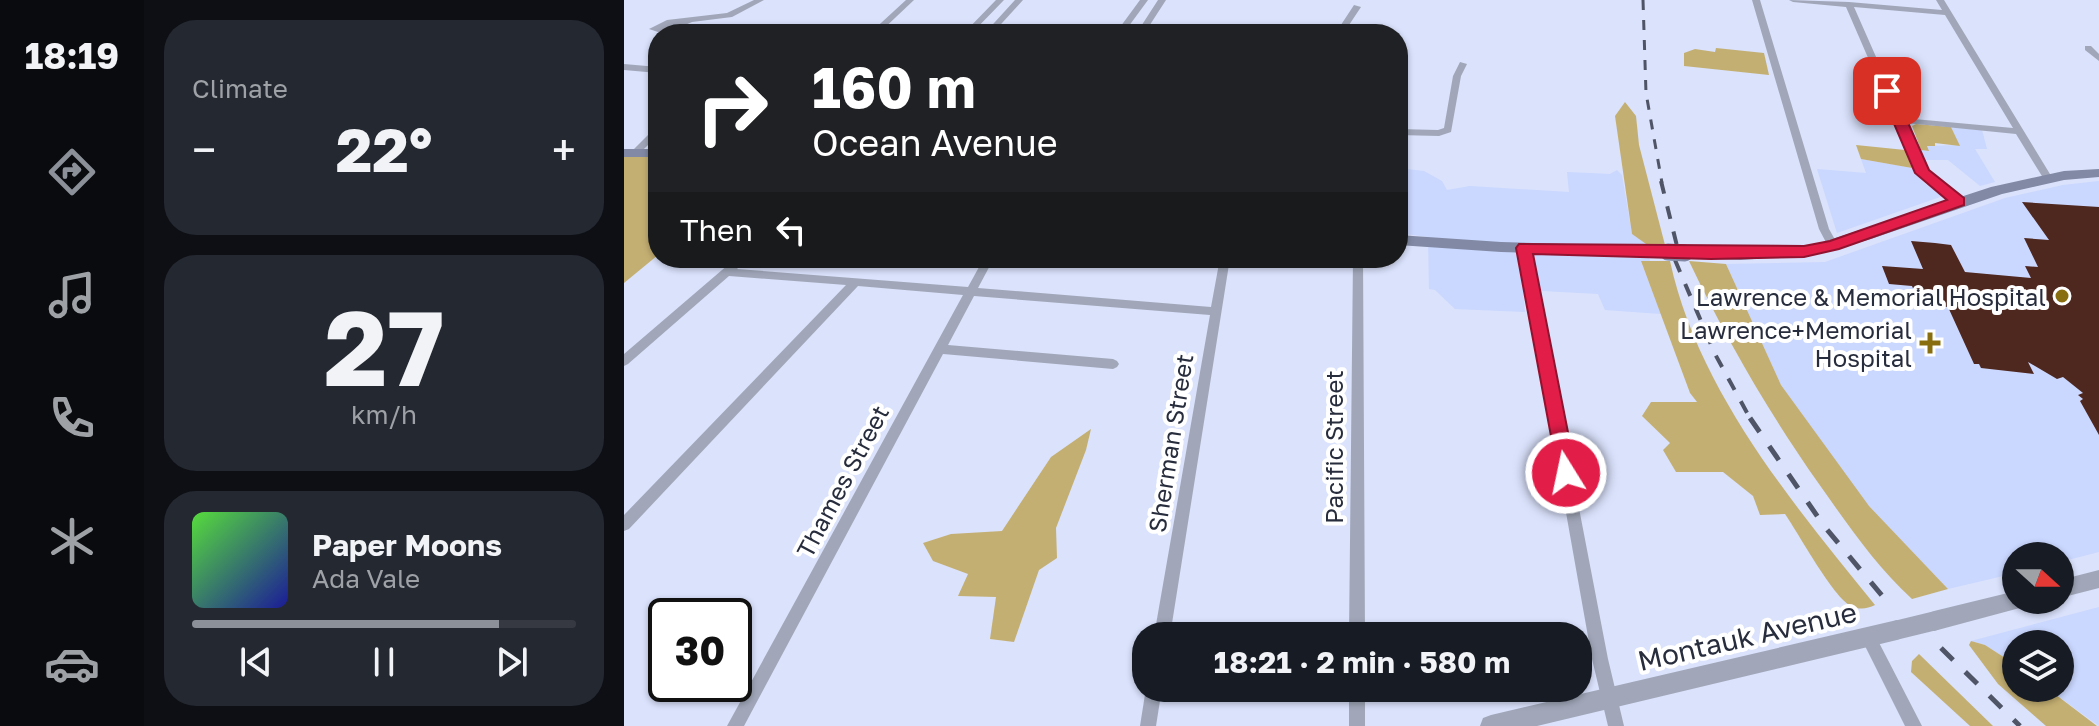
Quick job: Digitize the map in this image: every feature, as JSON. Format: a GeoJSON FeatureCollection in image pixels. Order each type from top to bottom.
{"type":"FeatureCollection","features":[{"type":"Feature","properties":{"kind":"main road"},"geometry":{"type":"LineString","coordinates":[[1408,241],[1524,248],[1781,253],[1833,245],[1958,201],[2048,179],[2099,173]]}},
{"type":"Feature","properties":{"kind":"street"},"geometry":{"type":"LineString","coordinates":[[688,21],[729,15],[760,0]]}},
{"type":"Feature","properties":{"kind":"street"},"geometry":{"type":"LineString","coordinates":[[884,24],[910,0]]}},
{"type":"Feature","properties":{"kind":"street"},"geometry":{"type":"LineString","coordinates":[[977,24],[1000,0]]}},
{"type":"Feature","properties":{"kind":"street"},"geometry":{"type":"LineString","coordinates":[[997,24],[1019,0]]}},
{"type":"Feature","properties":{"kind":"street"},"geometry":{"type":"LineString","coordinates":[[1126,24],[1144,0]]}},
{"type":"Feature","properties":{"kind":"street"},"geometry":{"type":"LineString","coordinates":[[1146,24],[1162,0]]}},
{"type":"Feature","properties":{"kind":"street"},"geometry":{"type":"LineString","coordinates":[[1756,0],[1824,229],[1833,245]]}},
{"type":"Feature","properties":{"kind":"street"},"geometry":{"type":"LineString","coordinates":[[1793,0],[1948,13]]}},
{"type":"Feature","properties":{"kind":"street"},"geometry":{"type":"LineString","coordinates":[[1940,0],[2048,179]]}},
{"type":"Feature","properties":{"kind":"street"},"geometry":{"type":"LineString","coordinates":[[1849,4],[1923,173],[1958,201]]}},
{"type":"Feature","properties":{"kind":"street"},"geometry":{"type":"LineString","coordinates":[[1346,24],[1357,7]]}},
{"type":"Feature","properties":{"kind":"street"},"geometry":{"type":"LineString","coordinates":[[2088,48],[2099,59]]}},
{"type":"Feature","properties":{"kind":"street"},"geometry":{"type":"LineString","coordinates":[[1408,132],[1446,131],[1451,124],[1457,76],[1463,64]]}},
{"type":"Feature","properties":{"kind":"street"},"geometry":{"type":"LineString","coordinates":[[624,67],[648,69]]}},
{"type":"Feature","properties":{"kind":"street"},"geometry":{"type":"LineString","coordinates":[[1900,120],[2018,131]]}},
{"type":"Feature","properties":{"kind":"street"},"geometry":{"type":"LineString","coordinates":[[630,153],[648,138]]}},
{"type":"Feature","properties":{"kind":"street"},"geometry":{"type":"LineString","coordinates":[[1524,248],[1616,726]]}},
{"type":"Feature","properties":{"kind":"street"},"geometry":{"type":"LineString","coordinates":[[624,361],[732,268]]}},
{"type":"Feature","properties":{"kind":"street","name":"Thames Street"},"geometry":{"type":"LineString","coordinates":[[735,726],[984,268]]}},
{"type":"Feature","properties":{"kind":"street","name":"Sherman Street"},"geometry":{"type":"LineString","coordinates":[[1164,622],[1223,268]]}},
{"type":"Feature","properties":{"kind":"street","name":"Pacific Street"},"geometry":{"type":"LineString","coordinates":[[1357,622],[1358,268]]}},
{"type":"Feature","properties":{"kind":"street"},"geometry":{"type":"LineString","coordinates":[[727,272],[1216,311]]}},
{"type":"Feature","properties":{"kind":"street"},"geometry":{"type":"LineString","coordinates":[[624,525],[857,281]]}},
{"type":"Feature","properties":{"kind":"street"},"geometry":{"type":"LineString","coordinates":[[939,349],[1113,364]]}},
{"type":"Feature","properties":{"kind":"street"},"geometry":{"type":"LineString","coordinates":[[2074,585],[2099,579]]}},
{"type":"Feature","properties":{"kind":"street","name":"Montauk Avenue"},"geometry":{"type":"LineString","coordinates":[[1491,726],[2002,604]]}},
{"type":"Feature","properties":{"kind":"street"},"geometry":{"type":"LineString","coordinates":[[1868,636],[1914,726]]}},
{"type":"Feature","properties":{"kind":"street"},"geometry":{"type":"LineString","coordinates":[[1148,726],[1152,702]]}},
{"type":"Feature","properties":{"kind":"street"},"geometry":{"type":"LineString","coordinates":[[1357,702],[1357,726]]}},
{"type":"Feature","properties":{"kind":"shaded area"},"geometry":{"type":"Polygon","coordinates":[[[1716,48],[1764,53],[1769,75],[1684,66],[1684,53],[1695,49],[1715,52],[1716,48]]]}},
{"type":"Feature","properties":{"kind":"shaded area"},"geometry":{"type":"Polygon","coordinates":[[[1625,102],[1636,116],[1639,145],[1665,245],[1646,244],[1632,234],[1615,116],[1625,102]]]}},
{"type":"Feature","properties":{"kind":"shaded area"},"geometry":{"type":"Polygon","coordinates":[[[1912,126],[1951,127],[1960,146],[1935,143],[1935,146],[1927,146],[1929,151],[1921,150],[1912,126]]]}},
{"type":"Feature","properties":{"kind":"shaded area"},"geometry":{"type":"Polygon","coordinates":[[[1951,127],[1982,130],[1987,149],[1975,149],[1995,182],[1980,186],[1948,160],[1925,160],[1921,150],[1929,151],[1927,146],[1959,145],[1951,127]]]}},
{"type":"Feature","properties":{"kind":"shaded area"},"geometry":{"type":"Polygon","coordinates":[[[1856,145],[1905,150],[1912,168],[1861,159],[1856,145]]]}},
{"type":"Feature","properties":{"kind":"shaded area"},"geometry":{"type":"Polygon","coordinates":[[[624,153],[648,153],[648,263],[624,283],[624,153]]]}},
{"type":"Feature","properties":{"kind":"shaded area"},"geometry":{"type":"Polygon","coordinates":[[[1861,159],[1912,168],[1924,183],[1943,196],[1837,233],[1817,169],[1866,173],[1861,159]]]}},
{"type":"Feature","properties":{"kind":"shaded area"},"geometry":{"type":"Polygon","coordinates":[[[1408,169],[1424,171],[1442,181],[1447,190],[1470,186],[1569,192],[1567,172],[1610,174],[1617,170],[1622,175],[1632,234],[1646,244],[1650,261],[1641,262],[1661,314],[1605,310],[1598,294],[1523,290],[1525,312],[1455,309],[1435,290],[1429,289],[1428,237],[1408,234],[1408,169]]]}},
{"type":"Feature","properties":{"kind":"shaded area","name":"Lawrence+Memorial Hospital"},"geometry":{"type":"Polygon","coordinates":[[[2099,181],[2099,552],[2074,558],[2074,542],[2002,542],[2002,576],[1948,589],[1866,503],[1781,385],[1726,264],[1825,262],[2005,198],[2063,185],[2099,181]]]}},
{"type":"Feature","properties":{"kind":"shaded area"},"geometry":{"type":"Polygon","coordinates":[[[1641,261],[1670,261],[1702,356],[1726,401],[1782,486],[1875,605],[1857,608],[1844,600],[1785,514],[1760,515],[1753,496],[1723,472],[1676,472],[1663,450],[1670,443],[1642,416],[1651,402],[1697,402],[1690,393],[1641,261]]]}},
{"type":"Feature","properties":{"kind":"shaded area"},"geometry":{"type":"Polygon","coordinates":[[[1689,261],[1726,264],[1781,385],[1869,506],[1948,589],[1912,599],[1862,544],[1766,403],[1689,261]]]}},
{"type":"Feature","properties":{"kind":"shaded area"},"geometry":{"type":"Polygon","coordinates":[[[1091,429],[1056,528],[1057,558],[1039,570],[1014,642],[990,639],[996,597],[958,596],[968,574],[933,561],[923,543],[951,534],[1002,531],[1051,457],[1091,429]]]}},
{"type":"Feature","properties":{"kind":"shaded area"},"geometry":{"type":"Polygon","coordinates":[[[2099,607],[2099,726],[2066,702],[2074,702],[2074,630],[2012,630],[2099,607]]]}},
{"type":"Feature","properties":{"kind":"shaded area"},"geometry":{"type":"Polygon","coordinates":[[[2002,633],[2002,656],[1985,645],[1971,641],[2002,633]]]}},
{"type":"Feature","properties":{"kind":"shaded area"},"geometry":{"type":"Polygon","coordinates":[[[1971,641],[1985,645],[2002,656],[2002,688],[1998,684],[1969,645],[1971,641]]]}},
{"type":"Feature","properties":{"kind":"shaded area"},"geometry":{"type":"Polygon","coordinates":[[[1919,654],[1993,726],[1970,726],[1911,672],[1912,661],[1919,654]]]}},
{"type":"Feature","properties":{"kind":"shaded area"},"geometry":{"type":"Polygon","coordinates":[[[2019,702],[2065,702],[2097,726],[2046,726],[2019,702]]]}},
{"type":"Feature","properties":{"kind":"building","name":"Lawrence & Memorial Hospital"},"geometry":{"type":"Polygon","coordinates":[[[2022,202],[2099,207],[2099,435],[2080,401],[2083,399],[2078,395],[2083,393],[2063,377],[2057,379],[2028,362],[2034,374],[1981,368],[1979,364],[1974,364],[1948,307],[1920,304],[1912,286],[1889,284],[1882,266],[1923,269],[1911,241],[1951,245],[1965,272],[2031,278],[2025,266],[2038,267],[2024,238],[2049,240],[2022,202]]]}},
{"type":"Feature","properties":{"kind":"railway"},"geometry":{"type":"LineString","coordinates":[[1643,0],[1646,93],[1662,183]]}},
{"type":"Feature","properties":{"kind":"railway"},"geometry":{"type":"LineString","coordinates":[[1661,181],[1677,246]]}},
{"type":"Feature","properties":{"kind":"railway"},"geometry":{"type":"LineString","coordinates":[[1675,260],[1715,354],[1751,420]]}},
{"type":"Feature","properties":{"kind":"railway"},"geometry":{"type":"LineString","coordinates":[[1750,418],[1824,526],[1889,604]]}},
{"type":"Feature","properties":{"kind":"railway"},"geometry":{"type":"LineString","coordinates":[[1941,648],[2020,726]]}},
{"type":"Feature","properties":{"kind":"place","name":"Lawrence & Memorial Hospital"},"geometry":{"type":"Point","coordinates":[2062,296]}},
{"type":"Feature","properties":{"kind":"place","name":"Lawrence+Memorial Hospital"},"geometry":{"type":"Point","coordinates":[1930,343]}},
{"type":"Feature","properties":{"kind":"route"},"geometry":{"type":"LineString","coordinates":[[1566,473],[1524,248],[1768,254],[1804,251],[1833,245],[1958,201],[1923,173],[1887,91]]}}]}
